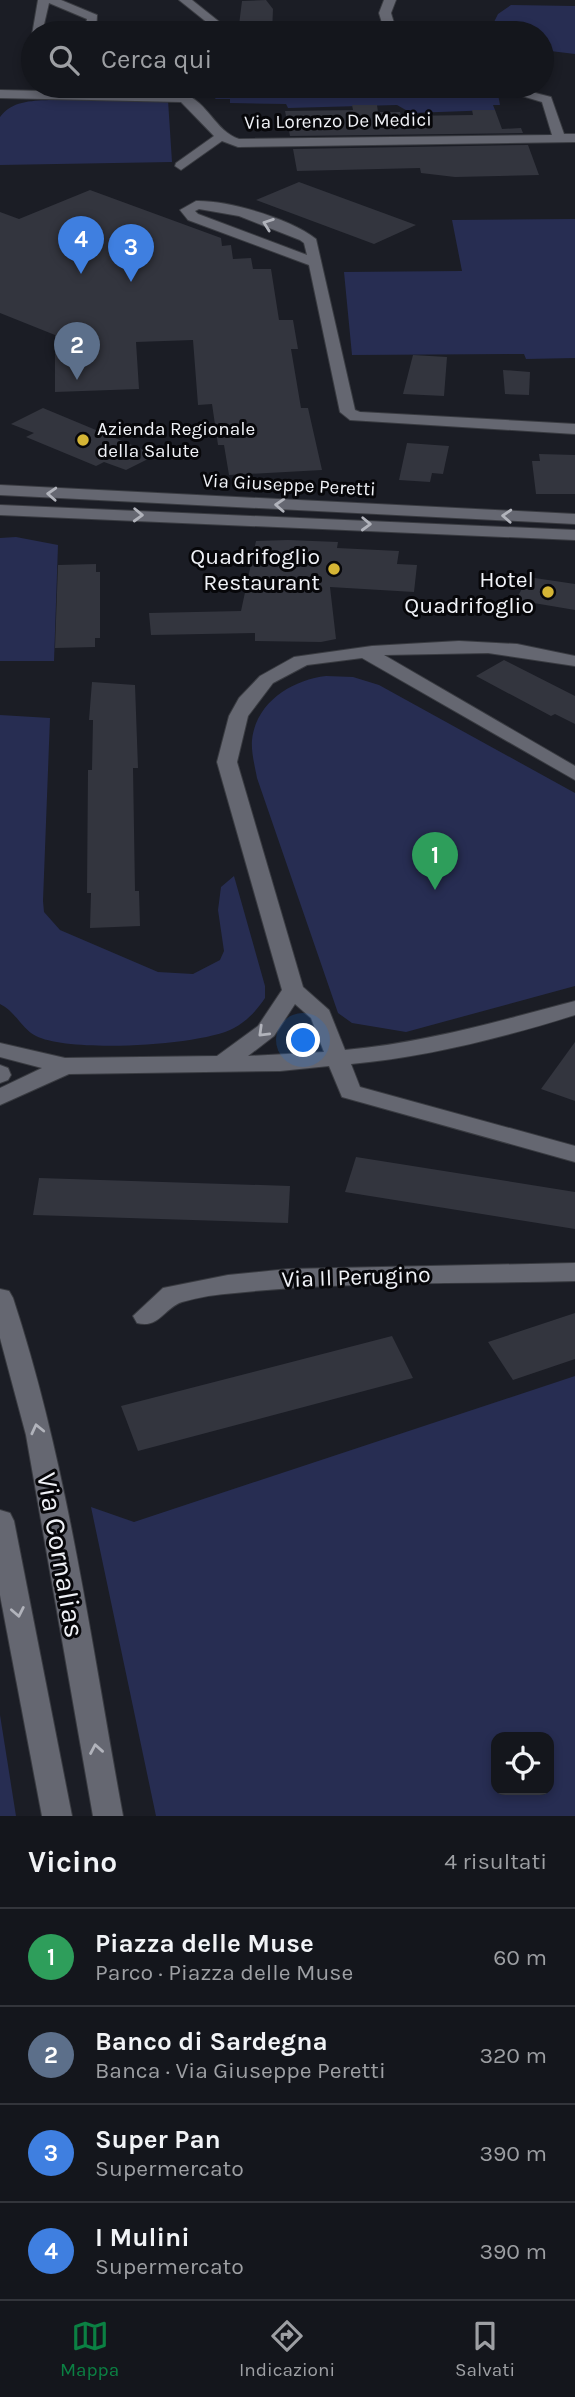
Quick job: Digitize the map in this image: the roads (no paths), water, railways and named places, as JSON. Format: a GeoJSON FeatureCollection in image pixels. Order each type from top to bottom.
{"type":"FeatureCollection","features":[{"type":"Feature","properties":{"kind":"street"},"geometry":{"type":"LineString","coordinates":[[39,21],[44,0]]}},
{"type":"Feature","properties":{"kind":"street"},"geometry":{"type":"LineString","coordinates":[[51,0],[93,17],[92,21]]}},
{"type":"Feature","properties":{"kind":"street"},"geometry":{"type":"LineString","coordinates":[[185,0],[212,21]]}},
{"type":"Feature","properties":{"kind":"street"},"geometry":{"type":"LineString","coordinates":[[387,21],[385,13],[390,0]]}},
{"type":"Feature","properties":{"kind":"street","name":"Via Lorenzo De Medici"},"geometry":{"type":"LineString","coordinates":[[0,94],[21,95]]}},
{"type":"Feature","properties":{"kind":"street","name":"Via Lorenzo De Medici"},"geometry":{"type":"LineString","coordinates":[[0,102],[21,98]]}},
{"type":"Feature","properties":{"kind":"street","name":"Via Lorenzo De Medici"},"geometry":{"type":"LineString","coordinates":[[184,98],[192,102],[219,137],[238,143],[575,138]]}},
{"type":"Feature","properties":{"kind":"street"},"geometry":{"type":"LineString","coordinates":[[540,98],[547,100],[559,138]]}},
{"type":"Feature","properties":{"kind":"street"},"geometry":{"type":"LineString","coordinates":[[181,166],[219,137]]}},
{"type":"Feature","properties":{"kind":"street"},"geometry":{"type":"LineString","coordinates":[[315,263],[194,217],[187,210],[194,205],[212,204],[305,237],[311,242],[348,411],[356,417],[575,429]]}},
{"type":"Feature","properties":{"kind":"street","name":"Via Giuseppe Peretti"},"geometry":{"type":"LineString","coordinates":[[0,490],[575,519]]}},
{"type":"Feature","properties":{"kind":"street"},"geometry":{"type":"LineString","coordinates":[[0,522],[21,509]]}},
{"type":"Feature","properties":{"kind":"street","name":"Via Giuseppe Peretti"},"geometry":{"type":"LineString","coordinates":[[0,510],[575,534]]}},
{"type":"Feature","properties":{"kind":"street"},"geometry":{"type":"LineString","coordinates":[[575,660],[502,646],[451,644],[365,652],[296,663],[262,685],[240,709],[229,736],[227,762],[293,990],[321,1015],[350,1092],[575,1154]]}},
{"type":"Feature","properties":{"kind":"street"},"geometry":{"type":"LineString","coordinates":[[365,652],[575,774]]}},
{"type":"Feature","properties":{"kind":"street"},"geometry":{"type":"LineString","coordinates":[[222,1064],[266,1031],[293,990]]}},
{"type":"Feature","properties":{"kind":"street"},"geometry":{"type":"LineString","coordinates":[[0,1051],[65,1066],[337,1059],[452,1041],[575,1008]]}},
{"type":"Feature","properties":{"kind":"street"},"geometry":{"type":"LineString","coordinates":[[0,1097],[65,1066]]}},
{"type":"Feature","properties":{"kind":"street","name":"Via Il Perugino"},"geometry":{"type":"LineString","coordinates":[[146,1316],[172,1294],[228,1284],[288,1278],[575,1272]]}},
{"type":"Feature","properties":{"kind":"street","name":"Via Cornalias"},"geometry":{"type":"LineString","coordinates":[[0,1298],[22,1366],[38,1435],[108,1816]]}},
{"type":"Feature","properties":{"kind":"street"},"geometry":{"type":"LineString","coordinates":[[0,1521],[57,1816]]}},
{"type":"Feature","properties":{"kind":"place","name":"I Mulini"},"geometry":{"type":"Point","coordinates":[81,274]}},
{"type":"Feature","properties":{"kind":"place","name":"Super Pan"},"geometry":{"type":"Point","coordinates":[131,282]}},
{"type":"Feature","properties":{"kind":"place","name":"Banco di Sardegna"},"geometry":{"type":"Point","coordinates":[77,380]}},
{"type":"Feature","properties":{"kind":"place","name":"Azienda Regionale della Salute"},"geometry":{"type":"Point","coordinates":[83,440]}},
{"type":"Feature","properties":{"kind":"place","name":"Quadrifoglio Restaurant"},"geometry":{"type":"Point","coordinates":[334,569]}},
{"type":"Feature","properties":{"kind":"place","name":"Hotel Quadrifoglio"},"geometry":{"type":"Point","coordinates":[548,592]}},
{"type":"Feature","properties":{"kind":"place","name":"Piazza delle Muse"},"geometry":{"type":"Point","coordinates":[435,890]}}]}
